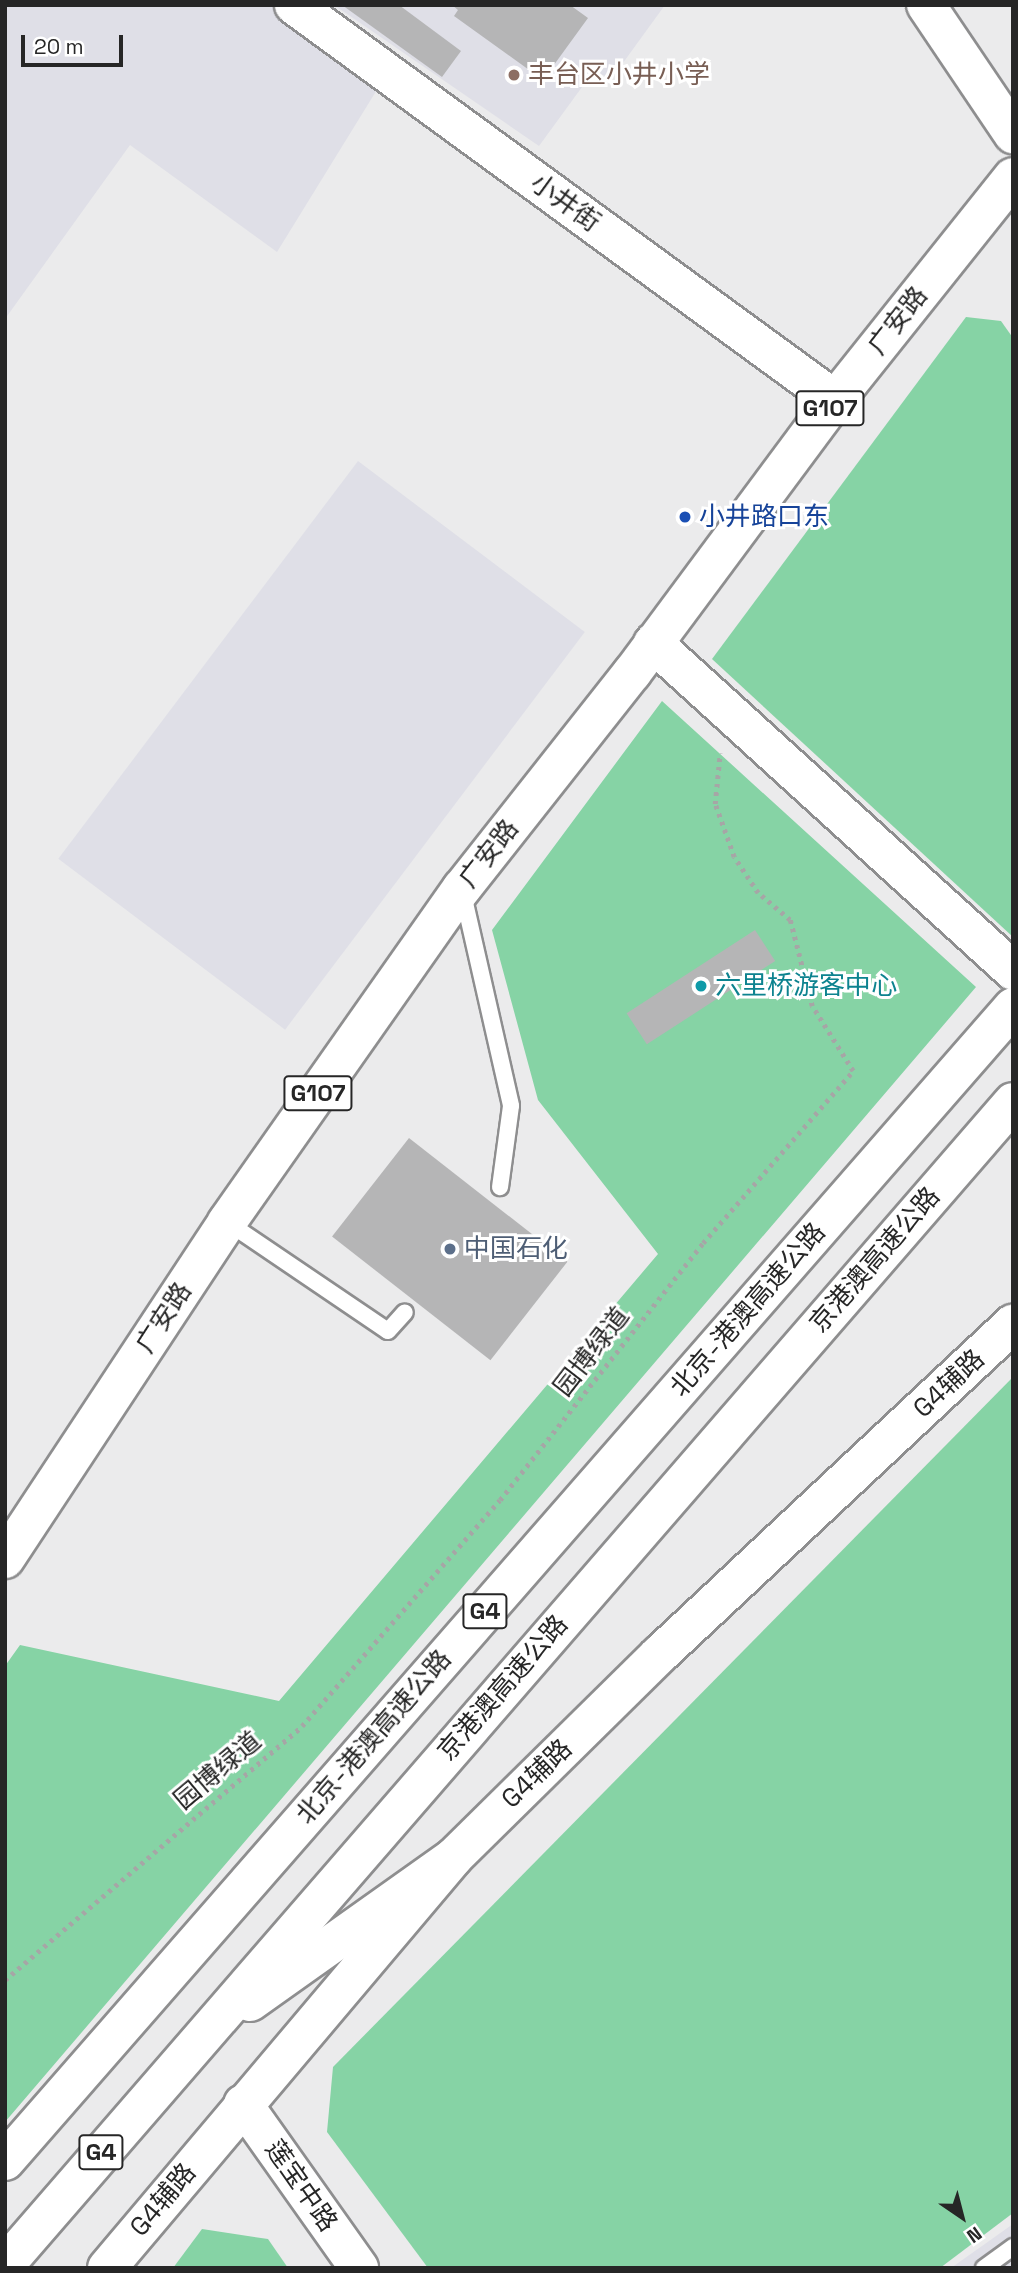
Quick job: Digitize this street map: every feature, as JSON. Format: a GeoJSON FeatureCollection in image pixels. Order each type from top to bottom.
{"type":"FeatureCollection","features":[{"type":"Feature","properties":{"kind":"main road","name":"小井街"},"geometry":{"type":"LineString","coordinates":[[294,5],[835,400]]}},
{"type":"Feature","properties":{"kind":"main road"},"geometry":{"type":"LineString","coordinates":[[926,5],[1013,134]]}},
{"type":"Feature","properties":{"kind":"main road","name":"广安路"},"geometry":{"type":"LineString","coordinates":[[5,1559],[227,1222],[462,888],[653,643],[835,400],[1013,177]]}},
{"type":"Feature","properties":{"kind":"main road"},"geometry":{"type":"LineString","coordinates":[[653,643],[1013,971]]}},
{"type":"Feature","properties":{"kind":"main road","name":"北京-港澳高速公路"},"geometry":{"type":"LineString","coordinates":[[5,2161],[1013,1007]]}},
{"type":"Feature","properties":{"kind":"main road","name":"京港澳高速公路"},"geometry":{"type":"LineString","coordinates":[[5,2265],[197,2040],[1008,1108]]}},
{"type":"Feature","properties":{"kind":"main road","name":"G4辅路"},"geometry":{"type":"LineString","coordinates":[[107,2268],[454,1857],[659,1655],[1013,1324]]}},
{"type":"Feature","properties":{"kind":"main road"},"geometry":{"type":"LineString","coordinates":[[197,2040],[454,1857]]}},
{"type":"Feature","properties":{"kind":"main road","name":"莲宝中路"},"geometry":{"type":"LineString","coordinates":[[243,2104],[359,2268]]}},
{"type":"Feature","properties":{"kind":"lane"},"geometry":{"type":"LineString","coordinates":[[462,888],[511,1106],[500,1187]]}},
{"type":"Feature","properties":{"kind":"lane"},"geometry":{"type":"LineString","coordinates":[[227,1222],[388,1331],[405,1312]]}},
{"type":"Feature","properties":{"kind":"lane"},"geometry":{"type":"LineString","coordinates":[[984,2268],[1013,2247]]}},
{"type":"Feature","properties":{"kind":"path","name":"园博绿道"},"geometry":{"type":"LineString","coordinates":[[5,1980],[302,1726],[500,1500],[703,1243],[853,1071],[812,1006],[790,920],[758,893],[734,857],[715,804],[721,744]]}},
{"type":"Feature","properties":{"kind":"shaded area"},"geometry":{"type":"Polygon","coordinates":[[[5,5],[274,5],[383,80],[277,252],[130,145],[5,319],[5,5]]]}},
{"type":"Feature","properties":{"kind":"shaded area","name":"丰台区小井小学"},"geometry":{"type":"Polygon","coordinates":[[[334,5],[665,5],[612,78],[593,72],[539,146],[334,5]]]}},
{"type":"Feature","properties":{"kind":"shaded area"},"geometry":{"type":"Polygon","coordinates":[[[358,461],[585,632],[285,1030],[58,859],[358,461]]]}},
{"type":"Feature","properties":{"kind":"shaded area"},"geometry":{"type":"Polygon","coordinates":[[[1013,2224],[1013,2268],[951,2268],[1013,2224]]]}},
{"type":"Feature","properties":{"kind":"green space"},"geometry":{"type":"Polygon","coordinates":[[[966,317],[1001,321],[1013,338],[1013,937],[712,659],[966,317]]]}},
{"type":"Feature","properties":{"kind":"green space"},"geometry":{"type":"Polygon","coordinates":[[[662,701],[976,987],[5,2122],[5,1666],[20,1645],[279,1701],[658,1254],[538,1100],[492,930],[662,701]]]}},
{"type":"Feature","properties":{"kind":"green space"},"geometry":{"type":"Polygon","coordinates":[[[1013,1377],[1013,2213],[940,2268],[428,2268],[327,2132],[333,2067],[1013,1377]]]}},
{"type":"Feature","properties":{"kind":"green space"},"geometry":{"type":"Polygon","coordinates":[[[202,2229],[268,2239],[288,2268],[173,2268],[202,2229]]]}},
{"type":"Feature","properties":{"kind":"building"},"geometry":{"type":"Polygon","coordinates":[[[342,5],[399,5],[461,51],[442,77],[342,5]]]}},
{"type":"Feature","properties":{"kind":"building"},"geometry":{"type":"Polygon","coordinates":[[[452,5],[570,5],[588,18],[543,80],[454,16],[458,10],[452,5]]]}},
{"type":"Feature","properties":{"kind":"building","name":"六里桥游客中心"},"geometry":{"type":"Polygon","coordinates":[[[755,930],[775,961],[647,1044],[627,1013],[755,930]]]}},
{"type":"Feature","properties":{"kind":"building","name":"中国石化"},"geometry":{"type":"Polygon","coordinates":[[[409,1138],[567,1262],[490,1360],[332,1237],[409,1138]]]}},
{"type":"Feature","properties":{"kind":"place","name":"丰台区小井小学"},"geometry":{"type":"Point","coordinates":[514,75]}},
{"type":"Feature","properties":{"kind":"place","name":"小井路口东"},"geometry":{"type":"Point","coordinates":[685,517]}},
{"type":"Feature","properties":{"kind":"place","name":"六里桥游客中心"},"geometry":{"type":"Point","coordinates":[701,986]}},
{"type":"Feature","properties":{"kind":"place","name":"中国石化"},"geometry":{"type":"Point","coordinates":[450,1249]}}]}
